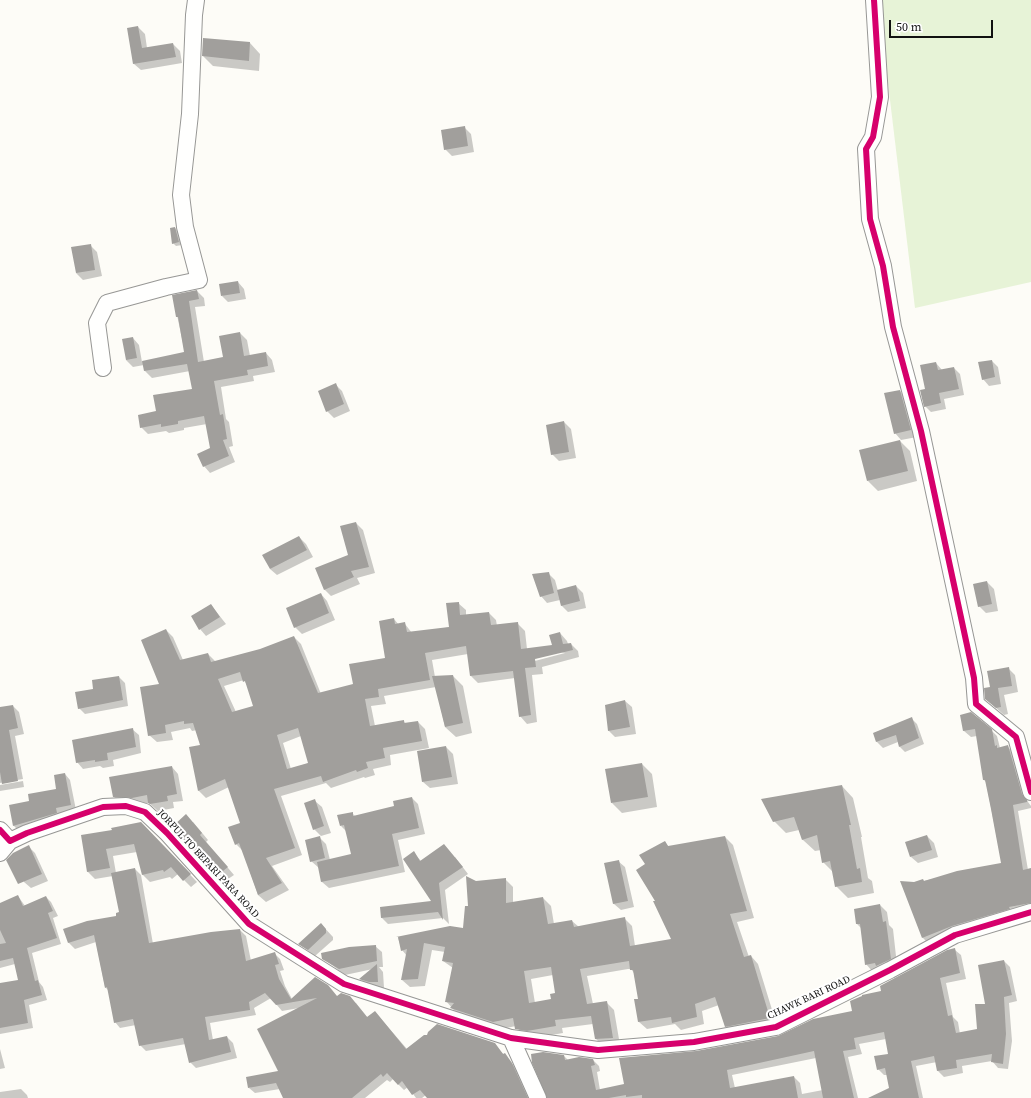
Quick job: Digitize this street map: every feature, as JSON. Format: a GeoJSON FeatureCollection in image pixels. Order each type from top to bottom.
{"type":"FeatureCollection","features":[{"type":"Feature","properties":{"kind":"street"},"geometry":{"type":"LineString","coordinates":[[103,368],[97,323],[108,303],[166,287],[199,280],[185,227],[181,195],[190,114],[194,15],[196,0]]}},
{"type":"Feature","properties":{"kind":"street"},"geometry":{"type":"LineString","coordinates":[[874,0],[880,97],[873,137],[866,149],[870,219],[883,266],[892,327],[921,431],[974,678],[976,704],[1016,738],[1031,792]]}},
{"type":"Feature","properties":{"kind":"street","name":"JORPUL TO BEPARI PARA ROAD"},"geometry":{"type":"LineString","coordinates":[[3,841],[103,807],[126,806],[145,812],[167,833],[249,924],[344,984],[511,1038]]}},
{"type":"Feature","properties":{"kind":"street","name":"CHAWK BARI ROAD"},"geometry":{"type":"LineString","coordinates":[[511,1038],[598,1050],[694,1042],[776,1027],[890,970],[955,935],[1031,912]]}},
{"type":"Feature","properties":{"kind":"street"},"geometry":{"type":"LineString","coordinates":[[511,1038],[538,1098]]}},
{"type":"Feature","properties":{"kind":"green space"},"geometry":{"type":"Polygon","coordinates":[[[878,0],[1031,0],[1031,282],[915,308],[878,0]]]}},
{"type":"Feature","properties":{"kind":"building"},"geometry":{"type":"Polygon","coordinates":[[[138,26],[142,48],[173,43],[176,57],[133,64],[127,28],[138,26]]]}},
{"type":"Feature","properties":{"kind":"building"},"geometry":{"type":"Polygon","coordinates":[[[203,38],[250,42],[249,61],[202,56],[203,38]]]}},
{"type":"Feature","properties":{"kind":"building"},"geometry":{"type":"Polygon","coordinates":[[[465,126],[468,146],[444,150],[441,130],[465,126]]]}},
{"type":"Feature","properties":{"kind":"building"},"geometry":{"type":"Polygon","coordinates":[[[175,227],[179,242],[172,244],[170,228],[175,227]]]}},
{"type":"Feature","properties":{"kind":"building"},"geometry":{"type":"Polygon","coordinates":[[[91,244],[95,270],[76,273],[71,247],[91,244]]]}},
{"type":"Feature","properties":{"kind":"building"},"geometry":{"type":"Polygon","coordinates":[[[238,281],[240,293],[221,296],[219,284],[238,281]]]}},
{"type":"Feature","properties":{"kind":"building"},"geometry":{"type":"Polygon","coordinates":[[[197,290],[199,299],[189,301],[198,362],[223,357],[219,336],[240,332],[244,356],[266,352],[268,366],[247,370],[248,375],[214,381],[220,415],[223,414],[227,439],[223,440],[229,456],[203,467],[197,454],[210,448],[204,416],[178,421],[178,424],[161,427],[161,424],[140,428],[138,415],[156,411],[153,395],[192,389],[187,364],[144,371],[142,361],[184,352],[178,317],[176,317],[172,295],[197,290]]]}},
{"type":"Feature","properties":{"kind":"building"},"geometry":{"type":"Polygon","coordinates":[[[133,337],[137,358],[126,360],[122,339],[133,337]]]}},
{"type":"Feature","properties":{"kind":"building"},"geometry":{"type":"Polygon","coordinates":[[[992,360],[995,377],[982,380],[978,362],[992,360]]]}},
{"type":"Feature","properties":{"kind":"building"},"geometry":{"type":"Polygon","coordinates":[[[936,362],[938,370],[954,367],[959,389],[939,393],[941,403],[924,407],[920,390],[925,389],[920,365],[936,362]]]}},
{"type":"Feature","properties":{"kind":"building"},"geometry":{"type":"Polygon","coordinates":[[[336,383],[344,404],[326,412],[318,391],[336,383]]]}},
{"type":"Feature","properties":{"kind":"building"},"geometry":{"type":"Polygon","coordinates":[[[900,390],[911,430],[894,434],[884,393],[900,390]]]}},
{"type":"Feature","properties":{"kind":"building"},"geometry":{"type":"Polygon","coordinates":[[[564,421],[569,452],[551,455],[546,425],[564,421]]]}},
{"type":"Feature","properties":{"kind":"building"},"geometry":{"type":"Polygon","coordinates":[[[900,440],[908,471],[867,481],[859,450],[900,440]]]}},
{"type":"Feature","properties":{"kind":"building"},"geometry":{"type":"Polygon","coordinates":[[[356,522],[369,567],[351,571],[354,577],[324,590],[315,568],[348,555],[340,526],[356,522]]]}},
{"type":"Feature","properties":{"kind":"building"},"geometry":{"type":"Polygon","coordinates":[[[299,536],[307,550],[270,569],[262,555],[299,536]]]}},
{"type":"Feature","properties":{"kind":"building"},"geometry":{"type":"Polygon","coordinates":[[[549,572],[554,593],[540,597],[532,574],[549,572]]]}},
{"type":"Feature","properties":{"kind":"building"},"geometry":{"type":"Polygon","coordinates":[[[987,581],[992,604],[978,607],[973,584],[987,581]]]}},
{"type":"Feature","properties":{"kind":"building"},"geometry":{"type":"Polygon","coordinates":[[[576,585],[580,601],[561,606],[557,590],[576,585]]]}},
{"type":"Feature","properties":{"kind":"building"},"geometry":{"type":"Polygon","coordinates":[[[321,593],[329,613],[294,628],[286,608],[321,593]]]}},
{"type":"Feature","properties":{"kind":"building"},"geometry":{"type":"Polygon","coordinates":[[[459,602],[460,615],[489,612],[491,625],[518,622],[521,649],[552,645],[549,635],[560,632],[563,644],[571,643],[573,650],[535,659],[536,667],[525,668],[531,715],[519,717],[513,671],[470,676],[466,646],[425,653],[430,680],[378,689],[379,697],[365,699],[370,726],[404,720],[404,723],[418,721],[422,741],[383,748],[385,758],[366,762],[368,768],[357,772],[356,770],[323,782],[321,776],[274,789],[295,848],[266,858],[282,883],[258,895],[239,843],[235,845],[228,827],[240,823],[225,779],[198,791],[189,747],[200,745],[193,723],[184,724],[184,721],[165,725],[166,733],[148,736],[140,687],[159,684],[141,640],[166,629],[180,660],[208,653],[211,662],[260,649],[294,636],[318,693],[353,684],[349,664],[385,658],[379,621],[394,618],[395,624],[405,622],[407,632],[449,627],[446,603],[459,602]],[[240,672],[218,679],[232,712],[253,706],[245,681],[243,682],[240,672]],[[298,728],[277,735],[287,769],[308,763],[298,728]]]}},
{"type":"Feature","properties":{"kind":"building"},"geometry":{"type":"Polygon","coordinates":[[[211,604],[220,617],[199,630],[191,616],[211,604]]]}},
{"type":"Feature","properties":{"kind":"building"},"geometry":{"type":"Polygon","coordinates":[[[1009,667],[1012,686],[998,688],[1001,707],[996,708],[985,699],[984,688],[990,687],[987,671],[1009,667]]]}},
{"type":"Feature","properties":{"kind":"building"},"geometry":{"type":"Polygon","coordinates":[[[453,675],[463,723],[445,727],[432,676],[453,675]]]}},
{"type":"Feature","properties":{"kind":"building"},"geometry":{"type":"Polygon","coordinates":[[[119,676],[123,700],[78,709],[75,692],[93,689],[92,680],[119,676]]]}},
{"type":"Feature","properties":{"kind":"building"},"geometry":{"type":"Polygon","coordinates":[[[625,700],[630,727],[608,731],[605,705],[625,700]]]}},
{"type":"Feature","properties":{"kind":"building"},"geometry":{"type":"Polygon","coordinates":[[[13,705],[18,728],[9,730],[18,781],[2,784],[0,772],[0,707],[13,705]]]}},
{"type":"Feature","properties":{"kind":"building"},"geometry":{"type":"Polygon","coordinates":[[[971,712],[992,729],[995,746],[997,745],[997,748],[1008,745],[1022,794],[1027,800],[1027,802],[1013,805],[1023,870],[1031,868],[1031,903],[1009,907],[1010,909],[952,926],[922,938],[900,881],[914,882],[923,879],[924,881],[957,871],[1001,863],[985,780],[983,780],[975,729],[963,731],[960,715],[971,712]]]}},
{"type":"Feature","properties":{"kind":"building"},"geometry":{"type":"Polygon","coordinates":[[[912,717],[919,738],[899,747],[896,735],[876,742],[873,733],[912,717]]]}},
{"type":"Feature","properties":{"kind":"building"},"geometry":{"type":"Polygon","coordinates":[[[133,728],[136,747],[107,753],[108,760],[95,762],[95,760],[76,763],[72,740],[133,728]]]}},
{"type":"Feature","properties":{"kind":"building"},"geometry":{"type":"Polygon","coordinates":[[[446,746],[452,777],[422,782],[417,751],[446,746]]]}},
{"type":"Feature","properties":{"kind":"building"},"geometry":{"type":"Polygon","coordinates":[[[642,763],[648,797],[611,803],[605,769],[642,763]]]}},
{"type":"Feature","properties":{"kind":"building"},"geometry":{"type":"Polygon","coordinates":[[[172,766],[177,794],[167,796],[168,801],[150,804],[148,803],[147,795],[132,798],[113,797],[109,777],[172,766]]]}},
{"type":"Feature","properties":{"kind":"building"},"geometry":{"type":"Polygon","coordinates":[[[65,773],[71,805],[56,808],[57,813],[13,826],[9,805],[29,801],[28,794],[56,789],[54,775],[65,773]]]}},
{"type":"Feature","properties":{"kind":"building"},"geometry":{"type":"Polygon","coordinates":[[[842,785],[851,825],[849,825],[857,869],[860,868],[862,882],[835,887],[830,861],[822,863],[817,835],[802,840],[794,817],[773,822],[761,799],[842,785]]]}},
{"type":"Feature","properties":{"kind":"building"},"geometry":{"type":"Polygon","coordinates":[[[412,797],[419,828],[392,834],[399,866],[321,882],[317,862],[351,854],[344,825],[340,826],[337,815],[353,812],[353,816],[394,806],[393,801],[412,797]]]}},
{"type":"Feature","properties":{"kind":"building"},"geometry":{"type":"Polygon","coordinates":[[[315,799],[324,826],[313,830],[304,803],[315,799]]]}},
{"type":"Feature","properties":{"kind":"building"},"geometry":{"type":"Polygon","coordinates":[[[186,814],[202,833],[200,835],[228,867],[218,875],[173,826],[186,814]]]}},
{"type":"Feature","properties":{"kind":"building"},"geometry":{"type":"Polygon","coordinates":[[[141,822],[191,874],[183,881],[171,867],[164,872],[163,870],[142,875],[134,844],[106,849],[110,868],[87,872],[81,835],[112,830],[111,828],[141,822]]]}},
{"type":"Feature","properties":{"kind":"building"},"geometry":{"type":"Polygon","coordinates":[[[927,835],[932,850],[910,857],[905,842],[927,835]]]}},
{"type":"Feature","properties":{"kind":"building"},"geometry":{"type":"Polygon","coordinates":[[[320,836],[325,858],[310,862],[305,840],[320,836]]]}},
{"type":"Feature","properties":{"kind":"building"},"geometry":{"type":"Polygon","coordinates":[[[725,836],[747,911],[730,914],[744,957],[751,955],[770,1018],[725,1027],[715,997],[695,1004],[697,1017],[672,1023],[671,1017],[638,1022],[634,999],[638,999],[633,970],[630,970],[629,961],[580,969],[587,1004],[607,1001],[613,1038],[595,1039],[591,1016],[555,1020],[556,1026],[527,1031],[515,1029],[513,1018],[493,1022],[450,1008],[454,1003],[445,1002],[453,963],[442,961],[445,947],[424,943],[418,979],[401,980],[407,949],[401,951],[398,937],[396,937],[450,926],[463,928],[465,906],[468,906],[466,876],[476,881],[506,878],[506,903],[543,897],[548,924],[572,920],[574,927],[625,917],[630,946],[671,939],[653,901],[655,901],[636,870],[645,864],[639,855],[665,841],[668,846],[725,836]],[[551,967],[524,971],[529,1003],[551,999],[550,994],[555,993],[551,967]]]}},
{"type":"Feature","properties":{"kind":"building"},"geometry":{"type":"Polygon","coordinates":[[[444,844],[463,867],[439,883],[443,920],[438,912],[381,918],[380,907],[431,901],[403,859],[414,851],[420,861],[444,844]]]}},
{"type":"Feature","properties":{"kind":"building"},"geometry":{"type":"Polygon","coordinates":[[[29,845],[42,874],[18,884],[6,860],[13,853],[29,845]]]}},
{"type":"Feature","properties":{"kind":"building"},"geometry":{"type":"Polygon","coordinates":[[[619,860],[628,901],[613,904],[604,863],[619,860]]]}},
{"type":"Feature","properties":{"kind":"building"},"geometry":{"type":"Polygon","coordinates":[[[135,868],[149,943],[211,932],[240,929],[246,961],[275,952],[279,964],[275,965],[279,979],[291,999],[315,977],[328,985],[337,996],[341,993],[350,996],[367,1017],[375,1011],[406,1049],[424,1035],[427,1035],[428,1032],[437,1024],[495,1043],[512,1063],[528,1098],[427,1098],[420,1090],[412,1095],[402,1081],[398,1085],[387,1073],[383,1077],[381,1074],[352,1098],[283,1098],[276,1083],[248,1088],[246,1077],[278,1071],[257,1029],[317,998],[276,1005],[265,993],[249,1002],[250,1010],[205,1017],[209,1040],[227,1036],[231,1052],[189,1063],[183,1038],[139,1046],[133,1019],[114,1023],[94,935],[68,943],[63,929],[87,921],[116,916],[116,913],[119,912],[111,873],[135,868]]]}},
{"type":"Feature","properties":{"kind":"building"},"geometry":{"type":"Polygon","coordinates":[[[18,895],[23,906],[46,896],[53,911],[48,913],[57,938],[27,948],[35,981],[38,980],[42,995],[24,1000],[28,1023],[0,1028],[0,983],[18,980],[13,958],[0,961],[0,944],[6,943],[0,930],[0,903],[18,895]]]}},
{"type":"Feature","properties":{"kind":"building"},"geometry":{"type":"Polygon","coordinates":[[[880,904],[883,922],[886,921],[891,959],[876,966],[875,963],[865,965],[860,924],[856,924],[854,909],[880,904]]]}},
{"type":"Feature","properties":{"kind":"building"},"geometry":{"type":"Polygon","coordinates":[[[321,923],[326,929],[326,933],[308,950],[298,944],[321,923]]]}},
{"type":"Feature","properties":{"kind":"building"},"geometry":{"type":"Polygon","coordinates":[[[376,945],[377,961],[339,969],[322,959],[321,953],[349,947],[376,945]]]}},
{"type":"Feature","properties":{"kind":"building"},"geometry":{"type":"Polygon","coordinates":[[[955,948],[960,973],[940,978],[948,1016],[952,1015],[956,1033],[977,1029],[975,1004],[985,1004],[978,965],[1004,960],[1012,995],[1004,997],[1006,1034],[1003,1064],[991,1062],[992,1054],[956,1060],[957,1068],[937,1071],[934,1056],[911,1061],[919,1098],[868,1098],[889,1088],[885,1068],[877,1070],[874,1056],[888,1054],[884,1032],[854,1038],[856,1049],[843,1051],[854,1098],[823,1098],[814,1051],[727,1070],[730,1088],[794,1076],[798,1098],[642,1098],[642,1095],[626,1097],[626,1095],[609,1098],[547,1098],[532,1063],[531,1054],[543,1052],[564,1055],[565,1060],[579,1057],[593,1059],[595,1065],[591,1066],[596,1090],[624,1084],[619,1058],[696,1051],[778,1036],[813,1019],[852,1011],[850,1001],[862,995],[881,991],[880,986],[947,950],[955,948]]]}},
{"type":"Feature","properties":{"kind":"building"},"geometry":{"type":"Polygon","coordinates":[[[377,964],[378,982],[369,982],[359,979],[377,964]]]}},
{"type":"Feature","properties":{"kind":"cycle path"},"geometry":{"type":"LineString","coordinates":[[874,0],[880,97],[873,137],[866,149],[870,219],[883,266],[893,327],[921,431],[974,678],[976,704],[1016,737],[1031,792]]}},
{"type":"Feature","properties":{"kind":"cycle path"},"geometry":{"type":"LineString","coordinates":[[0,830],[10,841],[27,833],[103,807],[126,806],[145,812],[167,833],[249,924],[344,984],[511,1038],[598,1050],[694,1042],[776,1027],[890,970],[955,935],[1031,912]]}}]}
